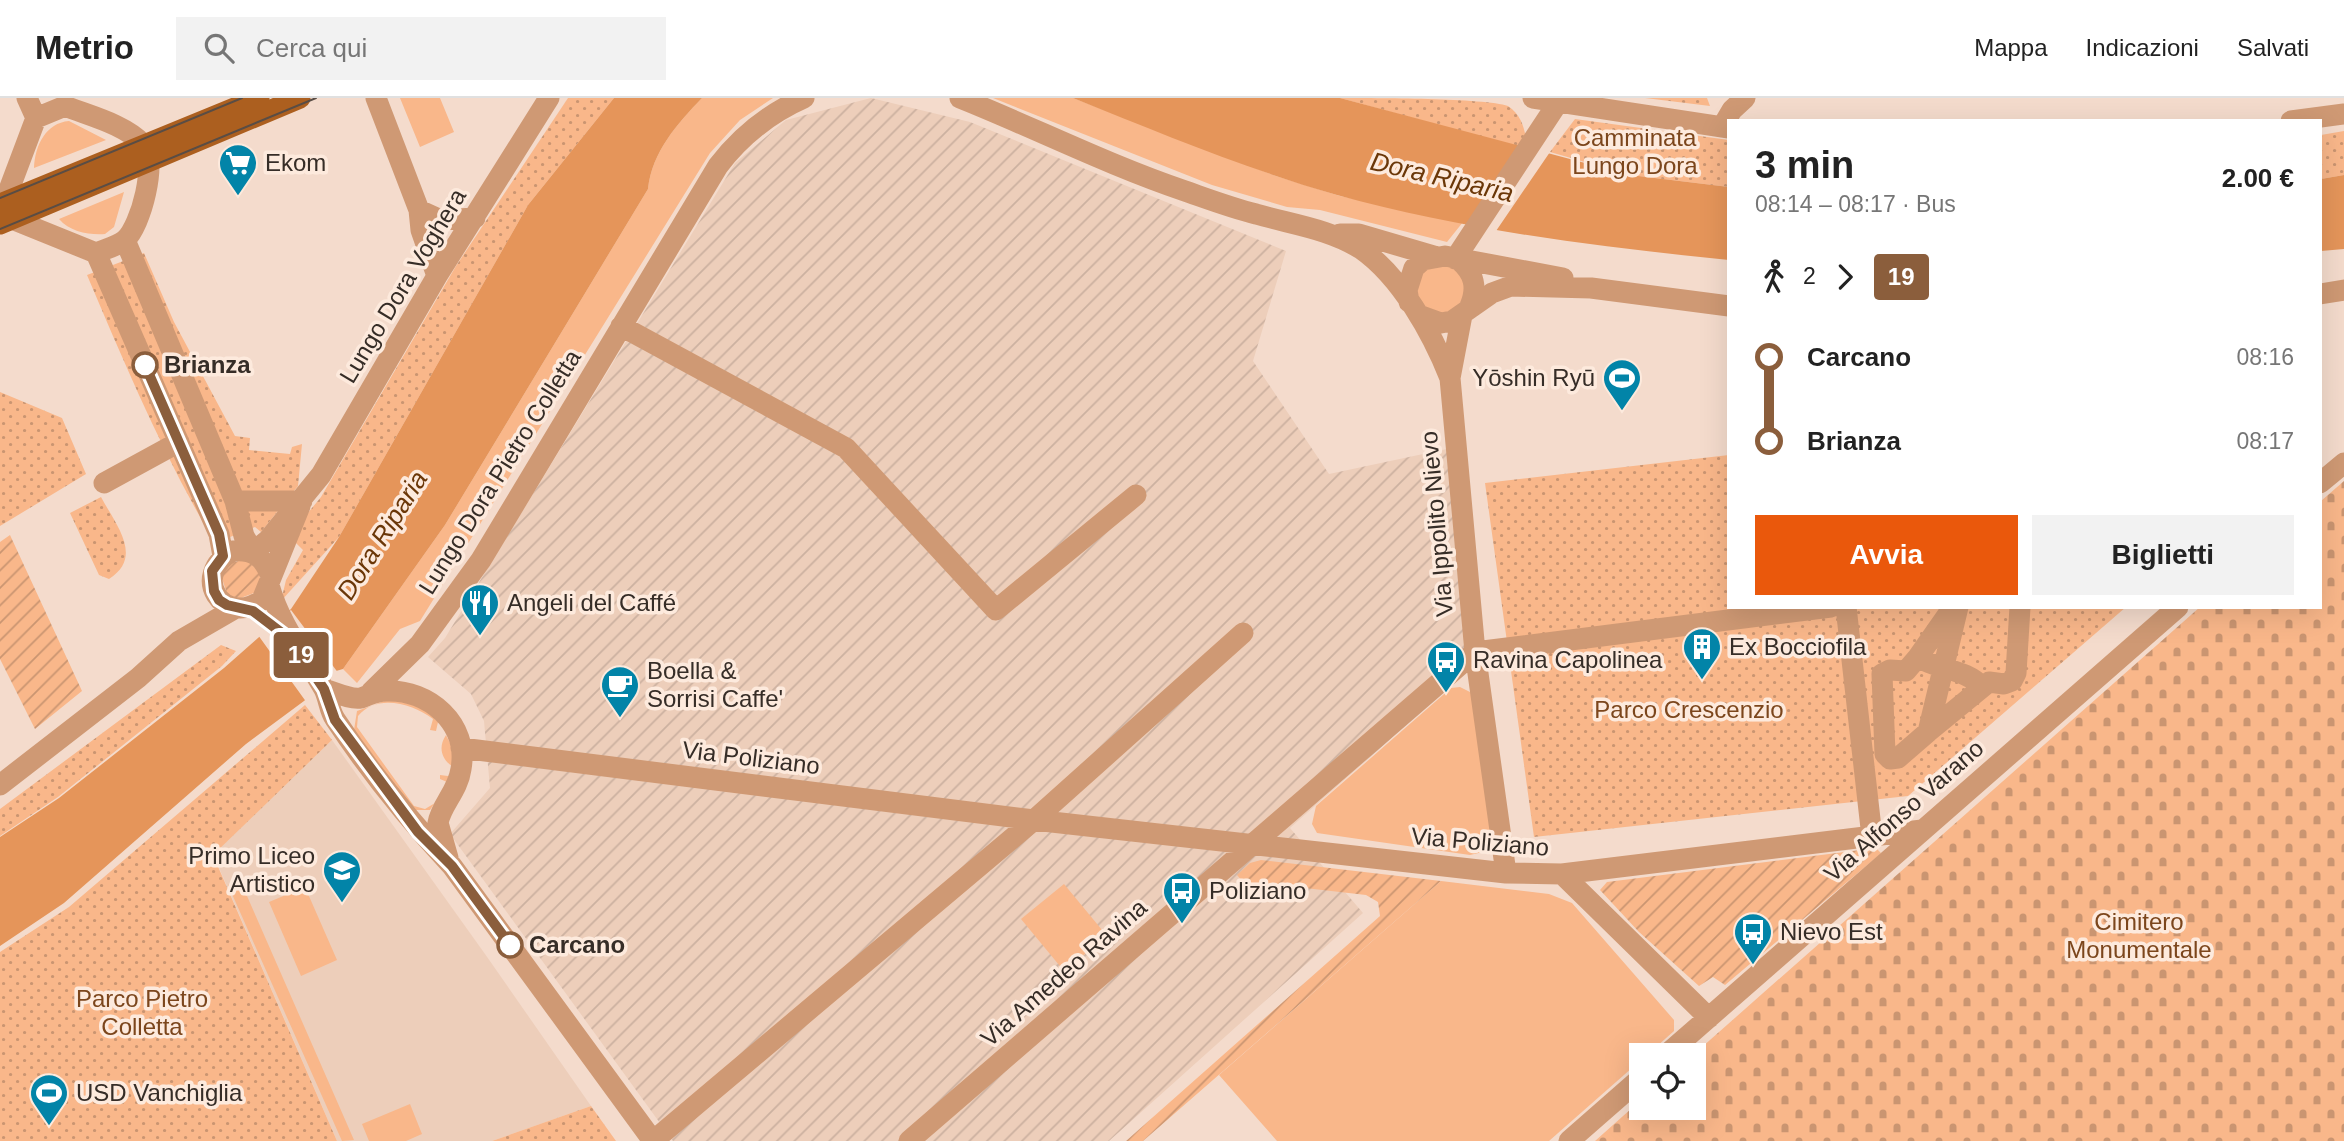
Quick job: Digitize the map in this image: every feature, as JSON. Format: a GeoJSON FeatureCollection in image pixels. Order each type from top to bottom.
{"type":"FeatureCollection","features":[{"type":"Feature","properties":{"kind":"main road"},"geometry":{"type":"LineString","coordinates":[[147,153],[259,98]]}},
{"type":"Feature","properties":{"kind":"main road"},"geometry":{"type":"LineString","coordinates":[[4,212],[147,153],[300,98]]}},
{"type":"Feature","properties":{"kind":"street"},"geometry":{"type":"LineString","coordinates":[[27,98],[36,118]]}},
{"type":"Feature","properties":{"kind":"street"},"geometry":{"type":"LineString","coordinates":[[376,98],[419,210],[421,230],[437,276]]}},
{"type":"Feature","properties":{"kind":"street","name":"Lungo Dora Voghera"},"geometry":{"type":"LineString","coordinates":[[253,552],[268,540],[288,512],[302,501],[366,401],[437,276],[549,98]]}},
{"type":"Feature","properties":{"kind":"street","name":"Lungo Dora Pietro Colletta"},"geometry":{"type":"LineString","coordinates":[[414,694],[412,668],[420,644],[506,521],[701,191],[730,150],[764,120],[804,98]]}},
{"type":"Feature","properties":{"kind":"street"},"geometry":{"type":"LineString","coordinates":[[960,98],[1181,190],[1254,214],[1331,234],[1359,248],[1378,263],[1414,309],[1437,346],[1450,378]]}},
{"type":"Feature","properties":{"kind":"street"},"geometry":{"type":"LineString","coordinates":[[1533,98],[1726,128]]}},
{"type":"Feature","properties":{"kind":"street"},"geometry":{"type":"LineString","coordinates":[[1729,119],[1732,110],[1745,98]]}},
{"type":"Feature","properties":{"kind":"street"},"geometry":{"type":"LineString","coordinates":[[1560,101],[1471,236],[1450,258],[1414,268],[1407,290],[1414,309],[1441,323],[1511,286],[1591,288],[1727,306]]}},
{"type":"Feature","properties":{"kind":"street"},"geometry":{"type":"LineString","coordinates":[[96,253],[125,240],[131,232],[149,182],[147,153],[127,131],[63,102],[36,118],[12,177],[4,212],[96,253],[219,534],[223,556],[233,551],[253,552]]}},
{"type":"Feature","properties":{"kind":"street"},"geometry":{"type":"LineString","coordinates":[[2306,119],[2344,114]]}},
{"type":"Feature","properties":{"kind":"street"},"geometry":{"type":"LineString","coordinates":[[419,210],[441,219],[475,218]]}},
{"type":"Feature","properties":{"kind":"street"},"geometry":{"type":"LineString","coordinates":[[1331,234],[1359,234],[1450,258],[1558,276],[1591,288]]}},
{"type":"Feature","properties":{"kind":"street"},"geometry":{"type":"LineString","coordinates":[[125,240],[235,501],[244,536],[253,552],[262,558],[270,581],[276,621],[346,697],[346,735],[425,840],[452,866],[653,1141],[1034,820],[1243,633]]}},
{"type":"Feature","properties":{"kind":"street"},"geometry":{"type":"LineString","coordinates":[[1450,258],[1472,276],[1474,296],[1466,311],[1450,378]]}},
{"type":"Feature","properties":{"kind":"street"},"geometry":{"type":"LineString","coordinates":[[2322,294],[2344,290]]}},
{"type":"Feature","properties":{"kind":"street"},"geometry":{"type":"LineString","coordinates":[[621,326],[846,448],[996,610],[1136,495]]}},
{"type":"Feature","properties":{"kind":"street","name":"Via Ippolito Nievo"},"geometry":{"type":"LineString","coordinates":[[1450,378],[1475,653],[1506,873]]}},
{"type":"Feature","properties":{"kind":"street"},"geometry":{"type":"LineString","coordinates":[[104,483],[178,442]]}},
{"type":"Feature","properties":{"kind":"street"},"geometry":{"type":"LineString","coordinates":[[2322,481],[2344,463]]}},
{"type":"Feature","properties":{"kind":"street"},"geometry":{"type":"LineString","coordinates":[[235,501],[302,501]]}},
{"type":"Feature","properties":{"kind":"street","name":"Lungo Dora Voghera"},"geometry":{"type":"LineString","coordinates":[[178,641],[240,608],[262,600],[298,519],[302,501]]}},
{"type":"Feature","properties":{"kind":"street","name":"Lungo Dora Voghera"},"geometry":{"type":"LineString","coordinates":[[0,785],[138,678],[178,641],[214,591],[212,571],[223,556]]}},
{"type":"Feature","properties":{"kind":"street"},"geometry":{"type":"LineString","coordinates":[[214,591],[219,600],[276,621]]}},
{"type":"Feature","properties":{"kind":"street"},"geometry":{"type":"LineString","coordinates":[[1475,653],[1816,609]]}},
{"type":"Feature","properties":{"kind":"street"},"geometry":{"type":"LineString","coordinates":[[1846,609],[1872,837]]}},
{"type":"Feature","properties":{"kind":"street"},"geometry":{"type":"LineString","coordinates":[[1954,609],[1906,671],[1890,670],[1882,674],[1885,754],[1890,759],[1898,758],[1982,687],[1993,681],[2008,683],[2014,678],[2020,609]]}},
{"type":"Feature","properties":{"kind":"street"},"geometry":{"type":"LineString","coordinates":[[1928,732],[1956,609]]}},
{"type":"Feature","properties":{"kind":"street","name":"Via Alfonso Varano"},"geometry":{"type":"LineString","coordinates":[[1680,1043],[2176,609]]}},
{"type":"Feature","properties":{"kind":"street","name":"Lungo Dora Pietro Colletta"},"geometry":{"type":"LineString","coordinates":[[346,735],[346,697],[420,644]]}},
{"type":"Feature","properties":{"kind":"street","name":"Via Amedeo Ravina"},"geometry":{"type":"LineString","coordinates":[[909,1141],[1475,653]]}},
{"type":"Feature","properties":{"kind":"street"},"geometry":{"type":"LineString","coordinates":[[1918,657],[1943,669],[1972,677],[1982,687]]}},
{"type":"Feature","properties":{"kind":"street"},"geometry":{"type":"LineString","coordinates":[[346,697],[395,691],[414,694],[429,701],[446,715],[461,748],[460,777],[443,811],[438,830],[452,866]]}},
{"type":"Feature","properties":{"kind":"street","name":"Via Poliziano"},"geometry":{"type":"LineString","coordinates":[[461,748],[1034,820],[1506,873],[1562,874],[1922,830]]}},
{"type":"Feature","properties":{"kind":"street"},"geometry":{"type":"LineString","coordinates":[[403,811],[423,818],[443,811]]}},
{"type":"Feature","properties":{"kind":"street"},"geometry":{"type":"LineString","coordinates":[[1562,874],[1709,1018]]}},
{"type":"Feature","properties":{"kind":"street"},"geometry":{"type":"LineString","coordinates":[[1569,1141],[1629,1088]]}},
{"type":"Feature","properties":{"kind":"shaded area"},"geometry":{"type":"Polygon","coordinates":[[[871,98],[970,122],[1286,251],[1253,361],[1329,474],[1456,447],[1467,671],[1290,828],[1363,913],[1109,1141],[673,1141],[450,834],[490,788],[484,721],[471,694],[428,657],[445,638],[735,163],[786,120],[871,98]]]}},
{"type":"Feature","properties":{"kind":"shaded area","name":"Primo Liceo Artistico"},"geometry":{"type":"Polygon","coordinates":[[[332,740],[591,1106],[492,1141],[337,1141],[213,854],[332,740]]]}},
{"type":"Feature","properties":{"kind":"green space"},"geometry":{"type":"Polygon","coordinates":[[[400,98],[440,98],[454,132],[420,147],[400,98]]]}},
{"type":"Feature","properties":{"kind":"green space"},"geometry":{"type":"Polygon","coordinates":[[[568,98],[614,98],[528,205],[339,537],[281,601],[286,580],[303,550],[289,536],[321,497],[456,266],[568,98]]]}},
{"type":"Feature","properties":{"kind":"green space"},"geometry":{"type":"Polygon","coordinates":[[[702,98],[773,98],[740,120],[710,153],[420,621],[400,629],[357,683],[343,669],[445,525],[648,189],[650,176],[667,139],[702,98]]]}},
{"type":"Feature","properties":{"kind":"green space"},"geometry":{"type":"Polygon","coordinates":[[[993,98],[1073,98],[1276,176],[1340,196],[1463,222],[1447,242],[1320,210],[1287,207],[1212,185],[993,98]]]}},
{"type":"Feature","properties":{"kind":"green space"},"geometry":{"type":"Polygon","coordinates":[[[1340,98],[1496,103],[1508,106],[1516,114],[1522,122],[1527,143],[1522,148],[1340,98]]]}},
{"type":"Feature","properties":{"kind":"green space"},"geometry":{"type":"Polygon","coordinates":[[[1645,98],[1707,98],[1710,106],[1645,98]]]}},
{"type":"Feature","properties":{"kind":"green space","name":"Camminata Lungo Dora"},"geometry":{"type":"Polygon","coordinates":[[[1575,119],[1727,140],[1727,187],[1630,175],[1550,152],[1575,119]]]}},
{"type":"Feature","properties":{"kind":"green space"},"geometry":{"type":"Polygon","coordinates":[[[69,121],[106,140],[34,168],[43,137],[54,126],[69,121]]]}},
{"type":"Feature","properties":{"kind":"green space"},"geometry":{"type":"Polygon","coordinates":[[[2344,131],[2344,175],[2322,179],[2322,135],[2344,131]]]}},
{"type":"Feature","properties":{"kind":"green space"},"geometry":{"type":"Polygon","coordinates":[[[124,192],[114,227],[105,234],[80,232],[59,219],[124,192]]]}},
{"type":"Feature","properties":{"kind":"green space"},"geometry":{"type":"Polygon","coordinates":[[[144,253],[174,322],[235,436],[250,438],[249,450],[290,454],[292,447],[302,444],[298,486],[261,532],[255,527],[215,543],[162,445],[87,275],[144,253]]]}},
{"type":"Feature","properties":{"kind":"green space"},"geometry":{"type":"Polygon","coordinates":[[[1441,265],[1450,266],[1458,272],[1464,280],[1464,298],[1458,306],[1450,312],[1441,313],[1432,312],[1424,306],[1418,298],[1417,289],[1418,280],[1424,272],[1432,266],[1441,265]]]}},
{"type":"Feature","properties":{"kind":"green space"},"geometry":{"type":"Polygon","coordinates":[[[0,392],[62,418],[86,474],[0,526],[0,392]]]}},
{"type":"Feature","properties":{"kind":"green space","name":"Parco Crescenzio"},"geometry":{"type":"Polygon","coordinates":[[[1727,455],[1727,609],[2124,609],[1908,796],[1534,837],[1485,483],[1727,455]]]}},
{"type":"Feature","properties":{"kind":"green space","name":"Cimitero Monumentale"},"geometry":{"type":"Polygon","coordinates":[[[2344,481],[2344,1141],[1595,1141],[1629,1111],[1629,1120],[1706,1120],[1706,1044],[2198,609],[2322,609],[2322,500],[2344,481]]]}},
{"type":"Feature","properties":{"kind":"green space"},"geometry":{"type":"Polygon","coordinates":[[[101,497],[119,529],[126,551],[125,561],[109,579],[99,575],[70,513],[101,497]]]}},
{"type":"Feature","properties":{"kind":"green space"},"geometry":{"type":"Polygon","coordinates":[[[10,535],[82,691],[35,729],[0,659],[0,542],[10,535]]]}},
{"type":"Feature","properties":{"kind":"green space"},"geometry":{"type":"Polygon","coordinates":[[[246,559],[261,573],[257,592],[238,599],[227,594],[221,575],[227,564],[246,559]]]}},
{"type":"Feature","properties":{"kind":"green space"},"geometry":{"type":"Polygon","coordinates":[[[221,645],[236,651],[222,666],[58,797],[0,836],[0,809],[221,645]]]}},
{"type":"Feature","properties":{"kind":"green space"},"geometry":{"type":"Polygon","coordinates":[[[1460,687],[1474,694],[1492,835],[1487,851],[1470,855],[1317,833],[1312,824],[1316,806],[1451,688],[1460,687]]]}},
{"type":"Feature","properties":{"kind":"green space"},"geometry":{"type":"Polygon","coordinates":[[[390,699],[422,707],[438,722],[436,731],[430,730],[433,719],[416,709],[395,703],[366,709],[358,716],[357,727],[414,806],[425,809],[434,803],[430,810],[413,810],[354,730],[357,711],[390,699]]]}},
{"type":"Feature","properties":{"kind":"green space","name":"Parco Pietro Colletta"},"geometry":{"type":"Polygon","coordinates":[[[305,705],[332,740],[213,855],[337,1141],[0,1141],[0,952],[69,907],[305,705]]]}},
{"type":"Feature","properties":{"kind":"green space"},"geometry":{"type":"Polygon","coordinates":[[[446,735],[454,751],[453,767],[442,752],[446,735]]]}},
{"type":"Feature","properties":{"kind":"green space"},"geometry":{"type":"Polygon","coordinates":[[[440,775],[448,776],[450,780],[437,800],[447,782],[440,779],[440,775]]]}},
{"type":"Feature","properties":{"kind":"green space"},"geometry":{"type":"Polygon","coordinates":[[[1876,848],[1881,853],[1878,856],[1725,985],[1713,977],[1699,986],[1639,932],[1600,890],[1607,882],[1876,848]]]}},
{"type":"Feature","properties":{"kind":"green space"},"geometry":{"type":"Polygon","coordinates":[[[1261,860],[1441,881],[1143,1141],[1126,1141],[1380,916],[1378,902],[1366,895],[1269,884],[1254,895],[1237,875],[1250,863],[1261,860]]]}},
{"type":"Feature","properties":{"kind":"green space"},"geometry":{"type":"Polygon","coordinates":[[[240,880],[354,1140],[342,1141],[228,885],[240,880]]]}},
{"type":"Feature","properties":{"kind":"green space"},"geometry":{"type":"Polygon","coordinates":[[[1441,881],[1549,894],[1572,903],[1674,1020],[1674,1031],[1660,1043],[1629,1043],[1629,1071],[1549,1141],[1277,1141],[1219,1075],[1441,881]]]}},
{"type":"Feature","properties":{"kind":"green space"},"geometry":{"type":"Polygon","coordinates":[[[1064,884],[1107,936],[1064,971],[1021,919],[1064,884]]]}},
{"type":"Feature","properties":{"kind":"green space"},"geometry":{"type":"Polygon","coordinates":[[[305,887],[337,960],[301,976],[269,902],[305,887]]]}},
{"type":"Feature","properties":{"kind":"green space"},"geometry":{"type":"Polygon","coordinates":[[[410,1104],[422,1134],[406,1141],[369,1141],[362,1124],[410,1104]]]}},
{"type":"Feature","properties":{"kind":"green space"},"geometry":{"type":"Polygon","coordinates":[[[591,1106],[616,1141],[492,1141],[591,1106]]]}},
{"type":"Feature","properties":{"kind":"water","name":"Dora Riparia"},"geometry":{"type":"Polygon","coordinates":[[[614,98],[702,98],[667,139],[650,176],[648,189],[445,525],[343,669],[336,671],[304,701],[246,744],[64,903],[0,946],[0,837],[59,798],[224,668],[291,609],[339,537],[528,205],[614,98]]]}},
{"type":"Feature","properties":{"kind":"water","name":"Dora Riparia"},"geometry":{"type":"Polygon","coordinates":[[[1073,98],[1340,98],[1630,175],[1727,187],[1727,260],[1532,236],[1433,218],[1337,195],[1204,150],[1073,98]]]}},
{"type":"Feature","properties":{"kind":"water"},"geometry":{"type":"Polygon","coordinates":[[[2344,175],[2344,249],[2322,251],[2322,179],[2344,175]]]}},
{"type":"Feature","properties":{"kind":"pier"},"geometry":{"type":"Polygon","coordinates":[[[1537,147],[1550,152],[1496,231],[1466,226],[1537,147]]]}},
{"type":"Feature","properties":{"kind":"pier"},"geometry":{"type":"Polygon","coordinates":[[[291,610],[339,674],[307,703],[258,635],[291,610]]]}},
{"type":"Feature","properties":{"kind":"tram line"},"geometry":{"type":"LineString","coordinates":[[0,198],[242,98]]}},
{"type":"Feature","properties":{"kind":"tram line"},"geometry":{"type":"LineString","coordinates":[[0,229],[316,98]]}},
{"type":"Feature","properties":{"kind":"bus line","name":"19"},"geometry":{"type":"LineString","coordinates":[[145,365],[219,534],[223,556],[212,571],[211,581],[219,600],[236,608],[253,611],[291,640],[324,689],[335,720],[418,832],[452,866],[510,945]]}},
{"type":"Feature","properties":{"kind":"place","name":"Ekom"},"geometry":{"type":"Point","coordinates":[238,197]}},
{"type":"Feature","properties":{"kind":"place","name":"Brianza"},"geometry":{"type":"Point","coordinates":[145,365]}},
{"type":"Feature","properties":{"kind":"place","name":"Yōshin Ryū"},"geometry":{"type":"Point","coordinates":[1622,412]}},
{"type":"Feature","properties":{"kind":"place","name":"Angeli del Caffé"},"geometry":{"type":"Point","coordinates":[480,637]}},
{"type":"Feature","properties":{"kind":"place","name":"Ex Bocciofila"},"geometry":{"type":"Point","coordinates":[1702,681]}},
{"type":"Feature","properties":{"kind":"place","name":"Ravina Capolinea"},"geometry":{"type":"Point","coordinates":[1446,694]}},
{"type":"Feature","properties":{"kind":"place","name":"Boella & Sorrisi Caffe'"},"geometry":{"type":"Point","coordinates":[620,719]}},
{"type":"Feature","properties":{"kind":"place","name":"Primo Liceo Artistico"},"geometry":{"type":"Point","coordinates":[342,904]}},
{"type":"Feature","properties":{"kind":"place","name":"Poliziano"},"geometry":{"type":"Point","coordinates":[1182,925]}},
{"type":"Feature","properties":{"kind":"place","name":"Carcano"},"geometry":{"type":"Point","coordinates":[510,945]}},
{"type":"Feature","properties":{"kind":"place","name":"Nievo Est"},"geometry":{"type":"Point","coordinates":[1753,966]}},
{"type":"Feature","properties":{"kind":"place","name":"USD Vanchiglia"},"geometry":{"type":"Point","coordinates":[49,1127]}}]}
